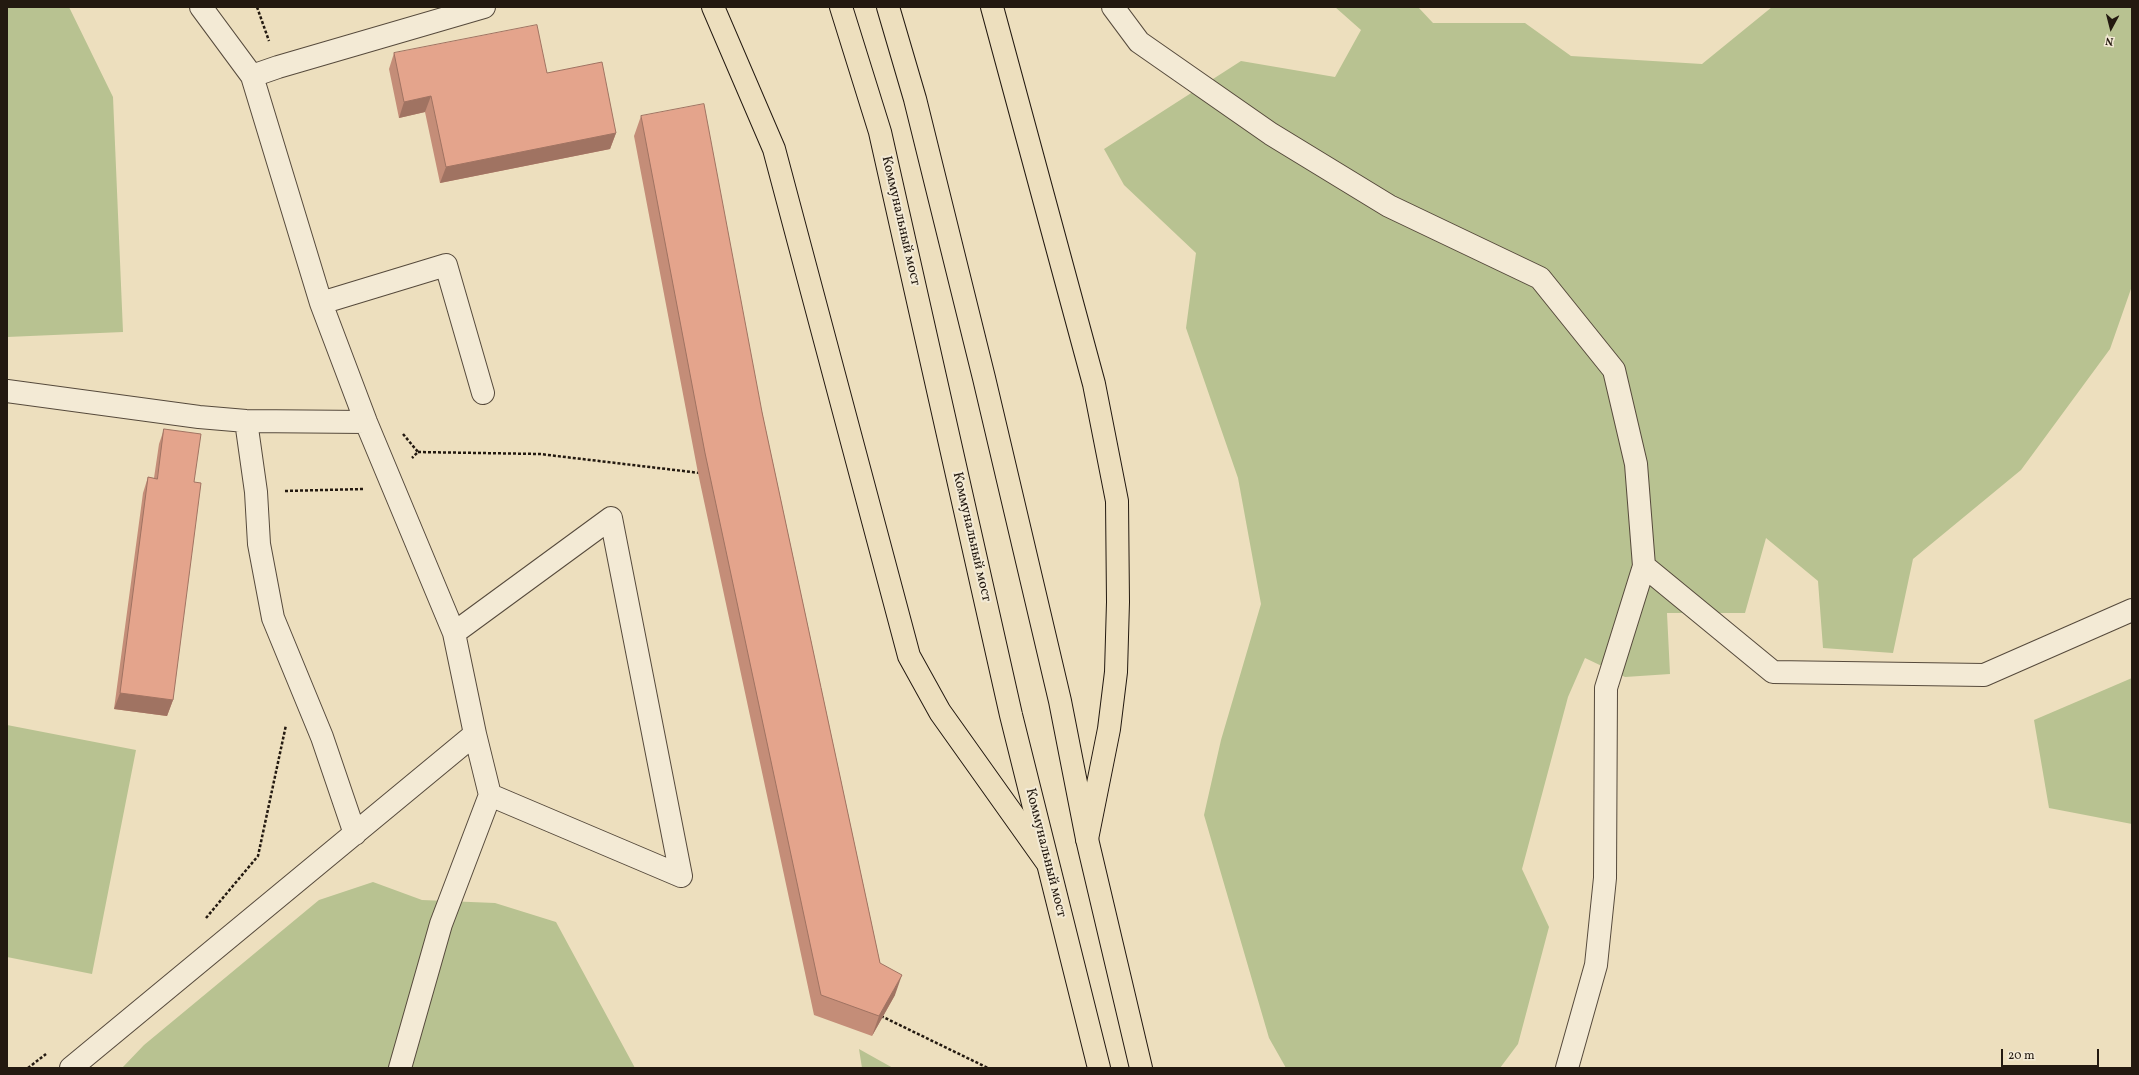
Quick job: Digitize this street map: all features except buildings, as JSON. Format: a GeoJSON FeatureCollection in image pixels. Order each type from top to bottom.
{"type":"FeatureCollection","features":[{"type":"Feature","properties":{"kind":"main road"},"geometry":{"type":"LineString","coordinates":[[713,7],[774,149],[909,656],[940,712],[1046,861]]}},
{"type":"Feature","properties":{"kind":"main road","name":"Коммунальный мост"},"geometry":{"type":"LineString","coordinates":[[840,7],[880,132],[1011,715],[1046,861],[1100,1068]]}},
{"type":"Feature","properties":{"kind":"main road"},"geometry":{"type":"LineString","coordinates":[[888,7],[917,106],[984,378],[1060,701],[1088,839],[1141,1068]]}},
{"type":"Feature","properties":{"kind":"main road"},"geometry":{"type":"LineString","coordinates":[[992,7],[1094,384],[1117,501],[1118,602],[1116,672],[1109,729],[1088,839]]}},
{"type":"Feature","properties":{"kind":"lane"},"geometry":{"type":"LineString","coordinates":[[200,7],[252,76],[321,303],[366,422],[454,633],[475,734],[490,795],[441,924],[400,1068]]}},
{"type":"Feature","properties":{"kind":"lane"},"geometry":{"type":"LineString","coordinates":[[252,76],[285,64],[484,7]]}},
{"type":"Feature","properties":{"kind":"lane"},"geometry":{"type":"LineString","coordinates":[[1112,7],[1139,42],[1271,134],[1389,206],[1540,278],[1614,370],[1636,464],[1644,566],[1606,688],[1605,878],[1596,965],[1567,1068]]}},
{"type":"Feature","properties":{"kind":"lane"},"geometry":{"type":"LineString","coordinates":[[321,303],[446,265],[483,393]]}},
{"type":"Feature","properties":{"kind":"lane"},"geometry":{"type":"LineString","coordinates":[[7,391],[199,417],[246,421],[366,422]]}},
{"type":"Feature","properties":{"kind":"lane"},"geometry":{"type":"LineString","coordinates":[[246,421],[256,492],[259,544],[273,618],[322,737],[355,834]]}},
{"type":"Feature","properties":{"kind":"lane"},"geometry":{"type":"LineString","coordinates":[[454,633],[610,518],[681,876],[490,795]]}},
{"type":"Feature","properties":{"kind":"lane"},"geometry":{"type":"LineString","coordinates":[[1644,566],[1773,672],[1984,674],[2132,610]]}},
{"type":"Feature","properties":{"kind":"lane"},"geometry":{"type":"LineString","coordinates":[[71,1068],[475,734]]}},
{"type":"Feature","properties":{"kind":"path"},"geometry":{"type":"LineString","coordinates":[[418,452],[540,454],[705,474]]}},
{"type":"Feature","properties":{"kind":"path"},"geometry":{"type":"LineString","coordinates":[[877,1014],[988,1068]]}},
{"type":"Feature","properties":{"kind":"green space"},"geometry":{"type":"Polygon","coordinates":[[[7,7],[69,7],[113,97],[123,332],[7,337],[7,7]]]}},
{"type":"Feature","properties":{"kind":"green space"},"geometry":{"type":"Polygon","coordinates":[[[1335,7],[1418,7],[1433,23],[1525,23],[1571,56],[1702,64],[1772,7],[2132,7],[2132,286],[2110,349],[2021,470],[1913,559],[1893,653],[1823,648],[1818,581],[1766,538],[1745,613],[1667,613],[1670,674],[1625,677],[1585,658],[1568,697],[1522,869],[1549,927],[1518,1044],[1500,1068],[1286,1068],[1269,1038],[1204,815],[1221,740],[1261,604],[1238,478],[1186,328],[1196,253],[1124,185],[1104,149],[1241,61],[1335,77],[1361,30],[1335,7]]]}},
{"type":"Feature","properties":{"kind":"green space"},"geometry":{"type":"Polygon","coordinates":[[[2132,678],[2132,824],[2049,808],[2034,720],[2132,678]]]}},
{"type":"Feature","properties":{"kind":"green space"},"geometry":{"type":"Polygon","coordinates":[[[7,725],[136,750],[92,974],[7,957],[7,725]]]}},
{"type":"Feature","properties":{"kind":"green space"},"geometry":{"type":"Polygon","coordinates":[[[373,882],[422,900],[495,903],[556,922],[635,1068],[122,1068],[144,1045],[319,900],[373,882]]]}},
{"type":"Feature","properties":{"kind":"green space"},"geometry":{"type":"Polygon","coordinates":[[[859,1049],[893,1068],[862,1068],[859,1049]]]}}]}
